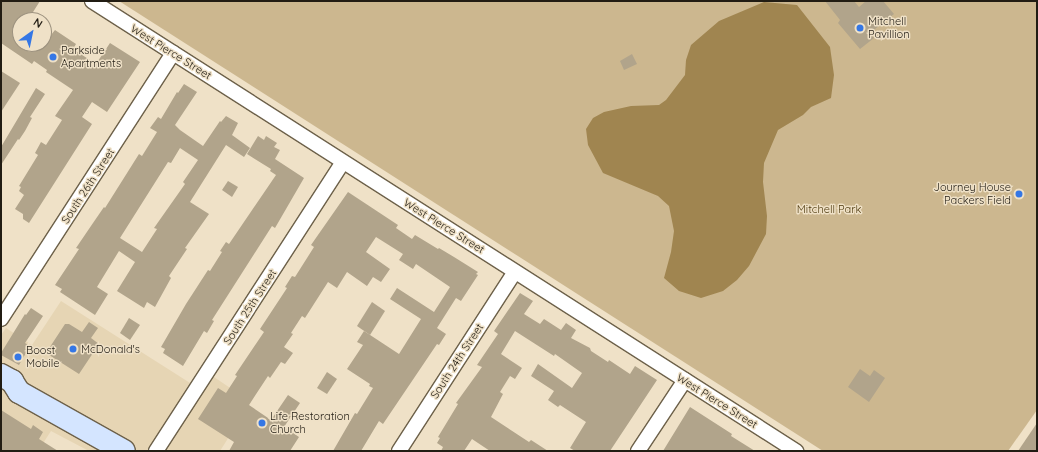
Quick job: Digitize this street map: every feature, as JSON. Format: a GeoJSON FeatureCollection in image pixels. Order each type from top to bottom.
{"type":"FeatureCollection","features":[{"type":"Feature","properties":{"kind":"main road"},"geometry":{"type":"LineString","coordinates":[[1,375],[12,381],[10,392],[124,451]]}},
{"type":"Feature","properties":{"kind":"street","name":"West Pierce Street"},"geometry":{"type":"LineString","coordinates":[[92,1],[796,451]]}},
{"type":"Feature","properties":{"kind":"street","name":"South 26th Street"},"geometry":{"type":"LineString","coordinates":[[1,319],[173,53]]}},
{"type":"Feature","properties":{"kind":"street","name":"South 25th Street"},"geometry":{"type":"LineString","coordinates":[[156,451],[343,162]]}},
{"type":"Feature","properties":{"kind":"street","name":"South 24th Street"},"geometry":{"type":"LineString","coordinates":[[399,451],[515,272]]}},
{"type":"Feature","properties":{"kind":"street"},"geometry":{"type":"LineString","coordinates":[[638,451],[685,380]]}},
{"type":"Feature","properties":{"kind":"shaded area"},"geometry":{"type":"Polygon","coordinates":[[[764,2],[797,5],[830,47],[834,75],[831,98],[811,107],[803,115],[778,130],[764,163],[763,182],[767,216],[766,234],[749,266],[737,280],[723,291],[701,298],[679,291],[664,278],[671,252],[674,231],[669,206],[658,196],[603,173],[588,145],[586,129],[593,118],[604,112],[631,106],[659,105],[666,100],[685,75],[686,60],[691,45],[719,21],[764,2]]]}},
{"type":"Feature","properties":{"kind":"shaded area"},"geometry":{"type":"Polygon","coordinates":[[[61,301],[198,388],[208,373],[251,402],[220,451],[89,451],[51,431],[38,451],[1,451],[1,335],[6,328],[32,345],[61,301]]]}},
{"type":"Feature","properties":{"kind":"green space","name":"Mitchell Park"},"geometry":{"type":"Polygon","coordinates":[[[119,1],[1037,1],[1037,410],[1008,451],[823,451],[119,1]]]}},
{"type":"Feature","properties":{"kind":"building"},"geometry":{"type":"Polygon","coordinates":[[[1,1],[40,1],[33,12],[12,12],[12,50],[1,43],[1,1]]]}},
{"type":"Feature","properties":{"kind":"building","name":"Mitchell Pavillion"},"geometry":{"type":"Polygon","coordinates":[[[825,1],[854,1],[859,7],[866,1],[883,1],[894,14],[870,33],[874,38],[860,49],[838,23],[840,20],[825,1]]]}},
{"type":"Feature","properties":{"kind":"building"},"geometry":{"type":"Polygon","coordinates":[[[55,30],[76,44],[73,49],[96,64],[110,43],[140,62],[107,112],[92,102],[82,117],[92,124],[29,223],[23,219],[23,214],[15,209],[24,195],[19,191],[21,187],[19,186],[38,155],[35,153],[41,142],[46,145],[62,120],[55,116],[73,90],[46,72],[47,70],[34,61],[32,64],[14,52],[52,52],[52,34],[55,30]]]}},
{"type":"Feature","properties":{"kind":"building"},"geometry":{"type":"Polygon","coordinates":[[[632,54],[637,64],[624,70],[620,61],[632,54]]]}},
{"type":"Feature","properties":{"kind":"building"},"geometry":{"type":"Polygon","coordinates":[[[1,71],[20,83],[1,112],[1,71]]]}},
{"type":"Feature","properties":{"kind":"building"},"geometry":{"type":"Polygon","coordinates":[[[184,84],[197,92],[175,125],[180,130],[203,146],[220,121],[221,122],[226,116],[238,123],[232,135],[250,148],[244,157],[226,145],[190,202],[209,214],[185,248],[187,249],[169,276],[171,278],[155,307],[147,302],[144,308],[117,291],[135,262],[119,251],[97,287],[108,294],[95,315],[60,292],[62,289],[55,285],[79,249],[76,248],[104,207],[105,208],[139,154],[142,156],[157,132],[150,128],[158,117],[161,119],[177,92],[178,93],[184,84]],[[180,148],[171,163],[168,162],[120,238],[142,252],[157,229],[154,228],[185,184],[183,182],[198,160],[180,148]]]}},
{"type":"Feature","properties":{"kind":"building"},"geometry":{"type":"Polygon","coordinates":[[[36,88],[45,94],[30,117],[32,118],[25,131],[1,165],[1,147],[36,88]]]}},
{"type":"Feature","properties":{"kind":"building"},"geometry":{"type":"Polygon","coordinates":[[[258,136],[264,140],[266,136],[277,143],[274,147],[280,150],[275,159],[304,178],[275,228],[272,226],[212,320],[214,321],[207,333],[204,331],[183,366],[163,353],[165,349],[161,347],[186,304],[208,270],[210,271],[222,252],[220,251],[226,242],[229,244],[276,175],[270,171],[271,169],[247,154],[258,136]]]}},
{"type":"Feature","properties":{"kind":"building"},"geometry":{"type":"Polygon","coordinates":[[[228,181],[238,187],[232,197],[222,190],[228,181]]]}},
{"type":"Feature","properties":{"kind":"building"},"geometry":{"type":"Polygon","coordinates":[[[348,192],[398,225],[396,228],[412,239],[415,235],[438,249],[439,248],[478,272],[476,274],[478,275],[461,301],[456,298],[437,328],[446,334],[439,345],[437,344],[383,424],[379,421],[361,451],[333,451],[355,413],[357,414],[373,388],[369,386],[370,384],[347,369],[363,345],[357,342],[364,331],[399,354],[421,319],[390,299],[397,288],[434,312],[450,287],[416,264],[413,269],[399,260],[403,254],[376,237],[366,252],[390,269],[381,282],[373,277],[367,286],[347,272],[337,288],[328,282],[305,318],[302,316],[291,333],[293,334],[284,347],[293,353],[285,364],[281,362],[270,378],[268,376],[249,405],[271,420],[288,395],[300,403],[284,427],[299,437],[290,451],[229,451],[234,442],[198,419],[218,388],[226,393],[237,376],[235,375],[264,332],[260,329],[287,288],[285,287],[292,276],[295,277],[314,247],[311,245],[348,192]]]}},
{"type":"Feature","properties":{"kind":"building"},"geometry":{"type":"Polygon","coordinates":[[[520,293],[533,301],[524,314],[540,324],[544,319],[561,330],[566,323],[576,330],[571,338],[590,348],[591,351],[608,362],[609,360],[630,374],[635,366],[657,380],[610,451],[575,451],[570,448],[586,422],[560,405],[558,407],[548,400],[554,391],[531,376],[538,364],[572,388],[582,373],[555,354],[554,356],[515,331],[501,354],[522,368],[515,379],[510,376],[500,392],[503,394],[491,417],[529,442],[531,440],[548,451],[490,451],[472,439],[464,451],[441,451],[443,447],[437,443],[440,438],[438,437],[458,404],[456,403],[482,367],[477,365],[498,334],[494,331],[520,293]]]}},
{"type":"Feature","properties":{"kind":"building"},"geometry":{"type":"Polygon","coordinates":[[[372,302],[385,311],[370,335],[357,326],[372,302]]]}},
{"type":"Feature","properties":{"kind":"building"},"geometry":{"type":"Polygon","coordinates":[[[31,308],[43,316],[25,343],[30,346],[19,365],[1,355],[1,353],[25,314],[26,315],[31,308]]]}},
{"type":"Feature","properties":{"kind":"building"},"geometry":{"type":"Polygon","coordinates":[[[129,318],[140,325],[130,340],[120,333],[129,318]]]}},
{"type":"Feature","properties":{"kind":"building","name":"McDonald's"},"geometry":{"type":"Polygon","coordinates":[[[89,322],[98,328],[91,338],[99,344],[79,374],[46,353],[65,324],[69,324],[82,332],[89,322]]]}},
{"type":"Feature","properties":{"kind":"building"},"geometry":{"type":"Polygon","coordinates":[[[860,369],[870,376],[874,370],[885,378],[869,402],[848,387],[860,369]]]}},
{"type":"Feature","properties":{"kind":"building"},"geometry":{"type":"Polygon","coordinates":[[[327,372],[337,379],[327,394],[317,388],[327,372]]]}},
{"type":"Feature","properties":{"kind":"building"},"geometry":{"type":"Polygon","coordinates":[[[690,407],[732,434],[731,436],[755,451],[663,451],[690,407]]]}},
{"type":"Feature","properties":{"kind":"building"},"geometry":{"type":"Polygon","coordinates":[[[1,410],[31,429],[33,425],[43,432],[39,439],[58,451],[1,451],[1,410]]]}},
{"type":"Feature","properties":{"kind":"building"},"geometry":{"type":"Polygon","coordinates":[[[1037,423],[1037,451],[1018,451],[1037,423]]]}},
{"type":"Feature","properties":{"kind":"place","name":"Mitchell Pavillion"},"geometry":{"type":"Point","coordinates":[860,28]}},
{"type":"Feature","properties":{"kind":"place","name":"Parkside Apartments"},"geometry":{"type":"Point","coordinates":[53,57]}},
{"type":"Feature","properties":{"kind":"place","name":"Journey House Packers Field"},"geometry":{"type":"Point","coordinates":[1019,194]}},
{"type":"Feature","properties":{"kind":"place","name":"McDonald's"},"geometry":{"type":"Point","coordinates":[73,349]}},
{"type":"Feature","properties":{"kind":"place","name":"Boost Mobile"},"geometry":{"type":"Point","coordinates":[18,357]}},
{"type":"Feature","properties":{"kind":"place","name":"Life Restoration Church"},"geometry":{"type":"Point","coordinates":[262,423]}}]}
